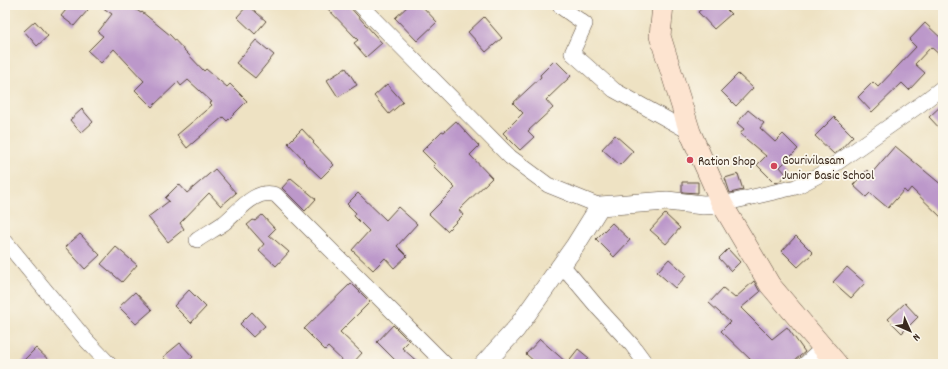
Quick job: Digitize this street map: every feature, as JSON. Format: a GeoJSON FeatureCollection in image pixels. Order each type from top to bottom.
{"type":"FeatureCollection","features":[{"type":"Feature","properties":{"kind":"main road"},"geometry":{"type":"LineString","coordinates":[[663,5],[660,36],[690,132],[722,204],[770,285],[838,364]]}},
{"type":"Feature","properties":{"kind":"street"},"geometry":{"type":"LineString","coordinates":[[360,5],[510,157],[548,186],[600,206],[667,201],[703,205],[722,204],[796,188],[821,174],[943,87]]}},
{"type":"Feature","properties":{"kind":"street"},"geometry":{"type":"LineString","coordinates":[[560,5],[585,24],[572,53],[614,90],[690,132]]}},
{"type":"Feature","properties":{"kind":"street"},"geometry":{"type":"LineString","coordinates":[[197,240],[224,222],[248,201],[264,193],[276,195],[444,364]]}},
{"type":"Feature","properties":{"kind":"street"},"geometry":{"type":"LineString","coordinates":[[484,364],[516,329],[575,246],[600,206]]}},
{"type":"Feature","properties":{"kind":"street"},"geometry":{"type":"LineString","coordinates":[[5,241],[87,341],[110,364]]}},
{"type":"Feature","properties":{"kind":"street"},"geometry":{"type":"LineString","coordinates":[[562,265],[632,345],[646,364]]}},
{"type":"Feature","properties":{"kind":"street"},"geometry":{"type":"LineString","coordinates":[[805,364],[824,348]]}},
{"type":"Feature","properties":{"kind":"building"},"geometry":{"type":"Polygon","coordinates":[[[70,5],[81,5],[88,10],[74,26],[61,16],[70,5]]]}},
{"type":"Feature","properties":{"kind":"building"},"geometry":{"type":"Polygon","coordinates":[[[99,5],[129,5],[141,13],[142,12],[170,35],[204,71],[206,69],[227,87],[230,84],[247,101],[227,121],[223,117],[187,148],[177,135],[212,105],[210,103],[212,102],[188,80],[181,86],[178,82],[152,107],[135,90],[144,81],[114,49],[101,63],[88,51],[103,36],[98,32],[112,14],[99,5]]]}},
{"type":"Feature","properties":{"kind":"building"},"geometry":{"type":"Polygon","coordinates":[[[248,5],[266,21],[255,34],[237,17],[248,5]]]}},
{"type":"Feature","properties":{"kind":"building"},"geometry":{"type":"Polygon","coordinates":[[[324,5],[348,5],[382,43],[366,57],[354,43],[358,40],[324,5]]]}},
{"type":"Feature","properties":{"kind":"building"},"geometry":{"type":"Polygon","coordinates":[[[409,5],[421,5],[437,22],[417,41],[395,18],[409,5]]]}},
{"type":"Feature","properties":{"kind":"building"},"geometry":{"type":"Polygon","coordinates":[[[706,5],[722,5],[731,14],[714,29],[698,12],[706,5]]]}},
{"type":"Feature","properties":{"kind":"building"},"geometry":{"type":"Polygon","coordinates":[[[484,17],[502,38],[486,52],[468,32],[484,17]]]}},
{"type":"Feature","properties":{"kind":"building"},"geometry":{"type":"Polygon","coordinates":[[[35,21],[48,36],[37,46],[24,31],[35,21]]]}},
{"type":"Feature","properties":{"kind":"building"},"geometry":{"type":"Polygon","coordinates":[[[925,23],[943,40],[943,58],[931,47],[915,64],[925,73],[909,90],[902,83],[872,112],[858,97],[873,82],[878,87],[916,47],[909,40],[925,23]]]}},
{"type":"Feature","properties":{"kind":"building"},"geometry":{"type":"Polygon","coordinates":[[[256,40],[274,55],[255,78],[236,63],[256,40]]]}},
{"type":"Feature","properties":{"kind":"building"},"geometry":{"type":"Polygon","coordinates":[[[555,60],[571,76],[546,100],[553,108],[528,131],[534,137],[520,150],[503,133],[523,113],[513,103],[541,77],[540,75],[555,60]]]}},
{"type":"Feature","properties":{"kind":"building"},"geometry":{"type":"Polygon","coordinates":[[[346,68],[357,85],[338,97],[327,80],[346,68]]]}},
{"type":"Feature","properties":{"kind":"building"},"geometry":{"type":"Polygon","coordinates":[[[738,74],[753,88],[736,106],[721,91],[738,74]]]}},
{"type":"Feature","properties":{"kind":"building"},"geometry":{"type":"Polygon","coordinates":[[[387,84],[403,102],[389,114],[374,96],[387,84]]]}},
{"type":"Feature","properties":{"kind":"building"},"geometry":{"type":"Polygon","coordinates":[[[943,104],[943,132],[929,117],[943,104]]]}},
{"type":"Feature","properties":{"kind":"building"},"geometry":{"type":"Polygon","coordinates":[[[82,109],[93,122],[81,133],[70,120],[82,109]]]}},
{"type":"Feature","properties":{"kind":"building"},"geometry":{"type":"Polygon","coordinates":[[[748,110],[764,123],[760,128],[775,142],[783,134],[798,149],[780,167],[786,174],[779,182],[775,183],[757,165],[766,156],[740,134],[744,129],[737,123],[748,110]]]}},
{"type":"Feature","properties":{"kind":"building"},"geometry":{"type":"Polygon","coordinates":[[[834,117],[853,136],[840,150],[834,154],[815,136],[834,117]]]}},
{"type":"Feature","properties":{"kind":"building"},"geometry":{"type":"Polygon","coordinates":[[[456,121],[479,146],[470,155],[492,178],[459,210],[463,215],[447,231],[429,214],[455,188],[433,166],[435,164],[422,151],[442,131],[444,132],[456,121]]]}},
{"type":"Feature","properties":{"kind":"building"},"geometry":{"type":"Polygon","coordinates":[[[302,129],[334,165],[321,178],[303,161],[304,160],[288,143],[302,129]]]}},
{"type":"Feature","properties":{"kind":"building"},"geometry":{"type":"Polygon","coordinates":[[[615,135],[633,151],[620,165],[602,149],[615,135]]]}},
{"type":"Feature","properties":{"kind":"building"},"geometry":{"type":"Polygon","coordinates":[[[895,146],[943,186],[943,219],[911,188],[907,193],[904,190],[888,208],[870,193],[866,197],[853,185],[867,170],[871,174],[895,146]]]}},
{"type":"Feature","properties":{"kind":"building"},"geometry":{"type":"Polygon","coordinates":[[[215,169],[236,193],[221,206],[209,193],[180,223],[184,229],[168,242],[148,217],[169,201],[165,198],[179,184],[187,193],[215,169]]]}},
{"type":"Feature","properties":{"kind":"building"},"geometry":{"type":"Polygon","coordinates":[[[738,174],[743,190],[730,193],[725,178],[738,174]]]}},
{"type":"Feature","properties":{"kind":"building"},"geometry":{"type":"Polygon","coordinates":[[[291,178],[316,199],[305,211],[282,188],[291,178]]]}},
{"type":"Feature","properties":{"kind":"building"},"geometry":{"type":"Polygon","coordinates":[[[682,182],[698,182],[698,193],[682,192],[682,182]]]}},
{"type":"Feature","properties":{"kind":"building"},"geometry":{"type":"Polygon","coordinates":[[[358,193],[386,220],[398,207],[417,224],[397,246],[407,256],[394,268],[385,258],[373,270],[352,250],[369,231],[354,216],[356,213],[347,204],[358,193]]]}},
{"type":"Feature","properties":{"kind":"building"},"geometry":{"type":"Polygon","coordinates":[[[665,214],[680,228],[666,244],[650,230],[665,214]]]}},
{"type":"Feature","properties":{"kind":"building"},"geometry":{"type":"Polygon","coordinates":[[[262,215],[275,229],[269,235],[289,252],[276,266],[259,250],[264,244],[247,225],[262,215]]]}},
{"type":"Feature","properties":{"kind":"building"},"geometry":{"type":"Polygon","coordinates":[[[612,223],[630,240],[614,257],[596,239],[612,223]]]}},
{"type":"Feature","properties":{"kind":"building"},"geometry":{"type":"Polygon","coordinates":[[[80,234],[100,255],[85,269],[65,247],[80,234]]]}},
{"type":"Feature","properties":{"kind":"building"},"geometry":{"type":"Polygon","coordinates":[[[796,236],[813,253],[798,267],[782,251],[796,236]]]}},
{"type":"Feature","properties":{"kind":"building"},"geometry":{"type":"Polygon","coordinates":[[[116,247],[137,265],[122,282],[101,264],[116,247]]]}},
{"type":"Feature","properties":{"kind":"building"},"geometry":{"type":"Polygon","coordinates":[[[728,249],[740,262],[731,271],[719,258],[728,249]]]}},
{"type":"Feature","properties":{"kind":"building"},"geometry":{"type":"Polygon","coordinates":[[[669,259],[687,275],[675,288],[657,272],[669,259]]]}},
{"type":"Feature","properties":{"kind":"building"},"geometry":{"type":"Polygon","coordinates":[[[847,267],[865,283],[851,298],[833,282],[847,267]]]}},
{"type":"Feature","properties":{"kind":"building"},"geometry":{"type":"Polygon","coordinates":[[[754,281],[760,292],[741,308],[772,339],[787,327],[805,352],[790,364],[755,364],[721,331],[730,322],[709,303],[723,288],[735,298],[754,281]]]}},
{"type":"Feature","properties":{"kind":"building"},"geometry":{"type":"Polygon","coordinates":[[[351,283],[370,302],[340,332],[362,353],[352,364],[346,364],[328,347],[325,350],[304,329],[351,283]]]}},
{"type":"Feature","properties":{"kind":"building"},"geometry":{"type":"Polygon","coordinates":[[[189,290],[206,307],[191,323],[174,306],[189,290]]]}},
{"type":"Feature","properties":{"kind":"building"},"geometry":{"type":"Polygon","coordinates":[[[135,292],[152,310],[136,324],[119,307],[135,292]]]}},
{"type":"Feature","properties":{"kind":"building"},"geometry":{"type":"Polygon","coordinates":[[[905,303],[918,317],[902,333],[888,319],[905,303]]]}},
{"type":"Feature","properties":{"kind":"building"},"geometry":{"type":"Polygon","coordinates":[[[252,312],[265,326],[253,337],[240,324],[252,312]]]}},
{"type":"Feature","properties":{"kind":"building"},"geometry":{"type":"Polygon","coordinates":[[[393,325],[409,341],[402,348],[420,364],[399,364],[377,342],[393,325]]]}},
{"type":"Feature","properties":{"kind":"building"},"geometry":{"type":"Polygon","coordinates":[[[540,339],[567,363],[578,349],[589,358],[584,364],[537,364],[526,354],[540,339]]]}},
{"type":"Feature","properties":{"kind":"building"},"geometry":{"type":"Polygon","coordinates":[[[180,343],[193,357],[185,364],[169,364],[163,357],[180,343]]]}},
{"type":"Feature","properties":{"kind":"building"},"geometry":{"type":"Polygon","coordinates":[[[36,348],[53,364],[20,364],[36,348]]]}},
{"type":"Feature","properties":{"kind":"place","name":"Ration Shop"},"geometry":{"type":"Point","coordinates":[690,160]}},
{"type":"Feature","properties":{"kind":"place","name":"Gourivilasam Junior Basic School"},"geometry":{"type":"Point","coordinates":[774,166]}}]}
